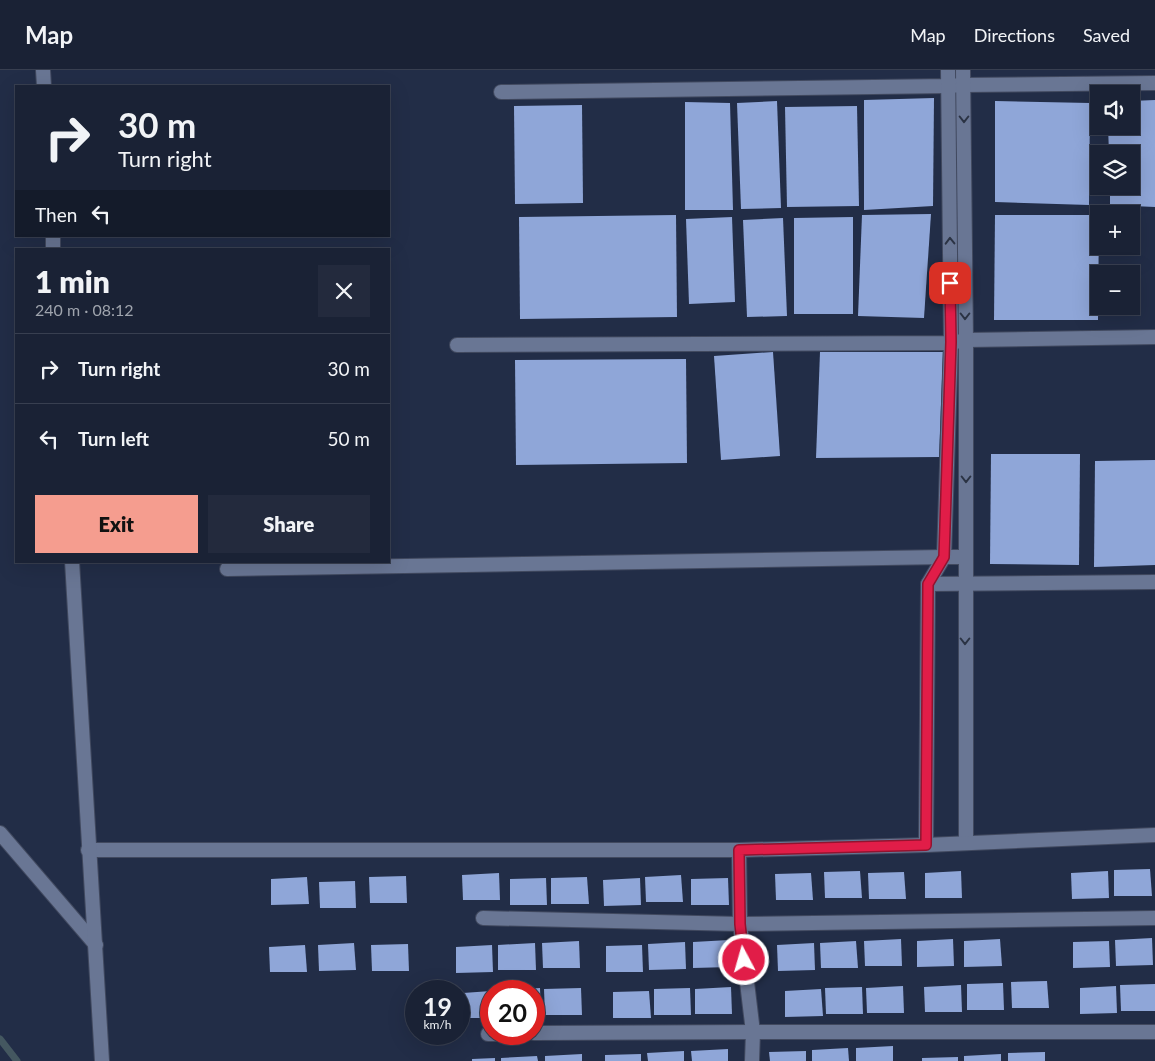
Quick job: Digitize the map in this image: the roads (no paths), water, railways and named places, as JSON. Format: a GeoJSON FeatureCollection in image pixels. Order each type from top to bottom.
{"type":"FeatureCollection","features":[{"type":"Feature","properties":{"kind":"street"},"geometry":{"type":"LineString","coordinates":[[43,70],[44,85]]}},
{"type":"Feature","properties":{"kind":"street"},"geometry":{"type":"LineString","coordinates":[[926,845],[928,584],[944,557],[951,342],[948,70]]}},
{"type":"Feature","properties":{"kind":"street"},"geometry":{"type":"LineString","coordinates":[[964,70],[966,843]]}},
{"type":"Feature","properties":{"kind":"street"},"geometry":{"type":"LineString","coordinates":[[501,92],[1155,83]]}},
{"type":"Feature","properties":{"kind":"street"},"geometry":{"type":"LineString","coordinates":[[458,345],[951,342],[966,340],[1155,337]]}},
{"type":"Feature","properties":{"kind":"street"},"geometry":{"type":"LineString","coordinates":[[227,569],[966,558]]}},
{"type":"Feature","properties":{"kind":"street"},"geometry":{"type":"LineString","coordinates":[[72,563],[102,1061]]}},
{"type":"Feature","properties":{"kind":"street"},"geometry":{"type":"LineString","coordinates":[[928,584],[1155,582]]}},
{"type":"Feature","properties":{"kind":"street"},"geometry":{"type":"LineString","coordinates":[[0,833],[96,945]]}},
{"type":"Feature","properties":{"kind":"street"},"geometry":{"type":"LineString","coordinates":[[88,850],[739,850],[926,845],[1155,835]]}},
{"type":"Feature","properties":{"kind":"street"},"geometry":{"type":"LineString","coordinates":[[739,850],[740,924],[752,1032],[752,1061]]}},
{"type":"Feature","properties":{"kind":"street"},"geometry":{"type":"LineString","coordinates":[[483,918],[740,924],[1155,918]]}},
{"type":"Feature","properties":{"kind":"street"},"geometry":{"type":"LineString","coordinates":[[545,1034],[1155,1032]]}},
{"type":"Feature","properties":{"kind":"waterway"},"geometry":{"type":"LineString","coordinates":[[0,1039],[17,1061]]}}]}
